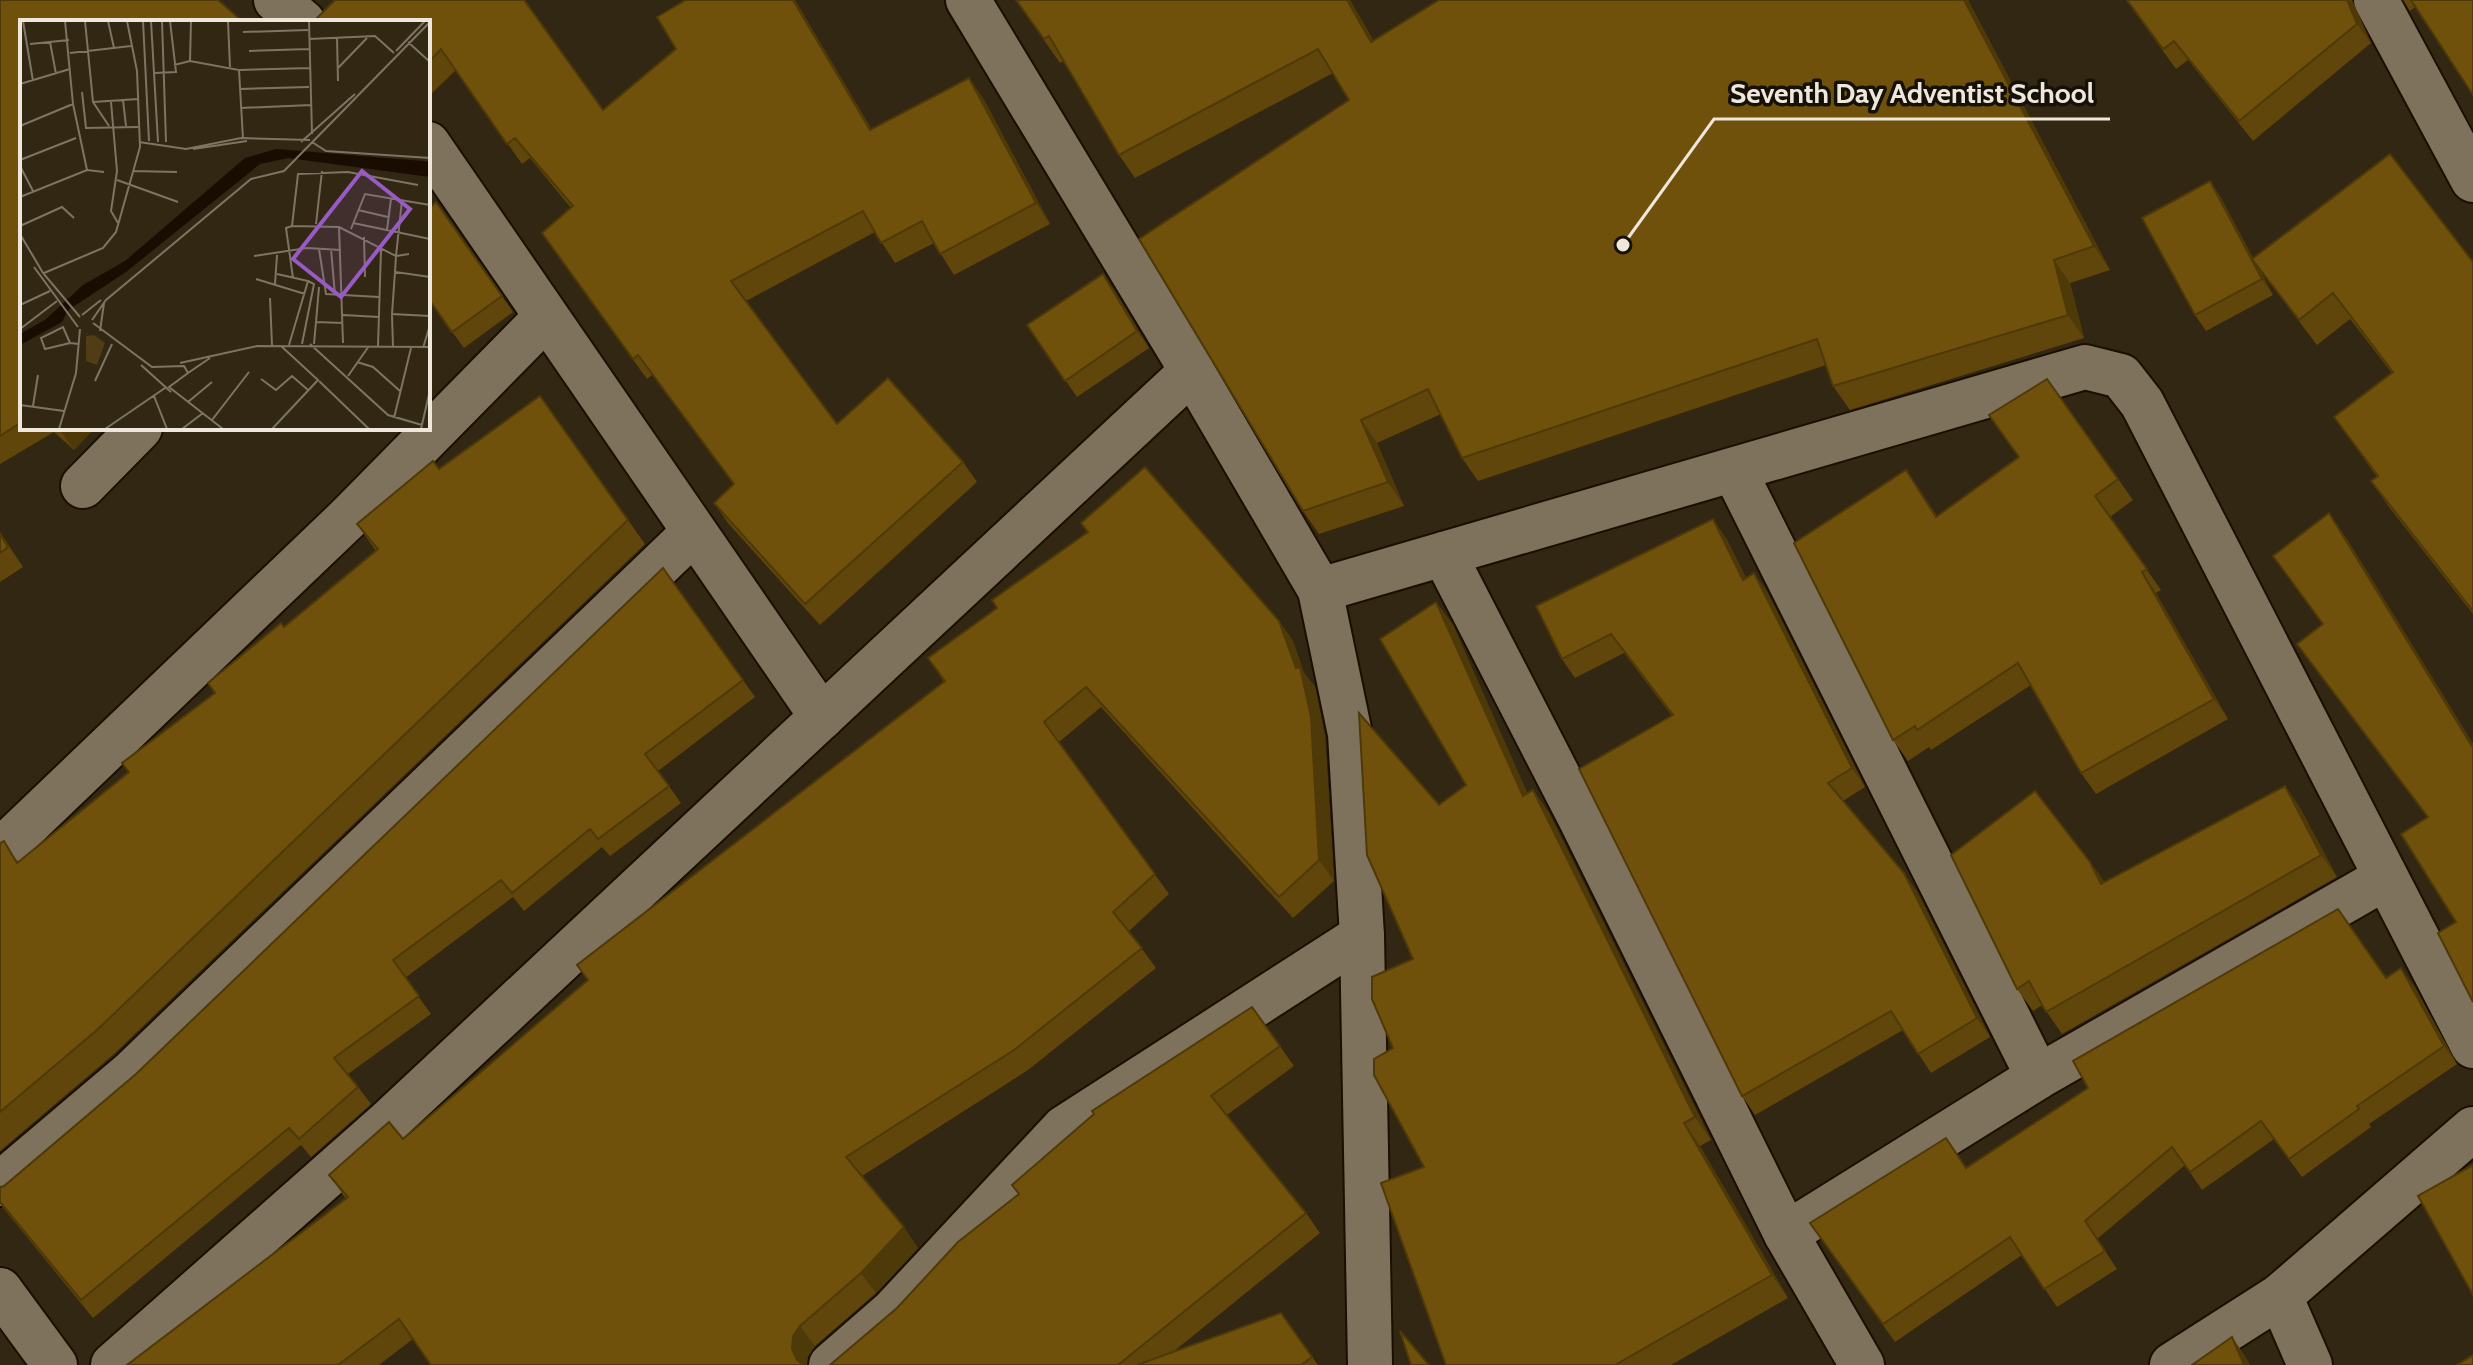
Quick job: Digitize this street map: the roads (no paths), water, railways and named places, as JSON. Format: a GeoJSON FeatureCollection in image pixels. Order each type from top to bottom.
{"type":"FeatureCollection","features":[{"type":"Feature","properties":{"kind":"street"},"geometry":{"type":"LineString","coordinates":[[276,0],[301,20]]}},
{"type":"Feature","properties":{"kind":"street"},"geometry":{"type":"LineString","coordinates":[[968,0],[1320,590],[1350,734],[1362,936],[1370,1365]]}},
{"type":"Feature","properties":{"kind":"street"},"geometry":{"type":"LineString","coordinates":[[2376,0],[2473,180]]}},
{"type":"Feature","properties":{"kind":"street"},"geometry":{"type":"LineString","coordinates":[[430,147],[822,717]]}},
{"type":"Feature","properties":{"kind":"street"},"geometry":{"type":"LineString","coordinates":[[0,851],[349,517],[546,317]]}},
{"type":"Feature","properties":{"kind":"street"},"geometry":{"type":"LineString","coordinates":[[1320,590],[2085,367],[2121,376],[2142,403],[2473,1046]]}},
{"type":"Feature","properties":{"kind":"street"},"geometry":{"type":"LineString","coordinates":[[113,1365],[386,1124],[1192,371]]}},
{"type":"Feature","properties":{"kind":"street"},"geometry":{"type":"LineString","coordinates":[[83,486],[138,430]]}},
{"type":"Feature","properties":{"kind":"street"},"geometry":{"type":"LineString","coordinates":[[1734,470],[2038,1077]]}},
{"type":"Feature","properties":{"kind":"street"},"geometry":{"type":"LineString","coordinates":[[0,1184],[131,1073],[694,532]]}},
{"type":"Feature","properties":{"kind":"street"},"geometry":{"type":"LineString","coordinates":[[1444,554],[1581,820],[1786,1234],[1862,1365]]}},
{"type":"Feature","properties":{"kind":"street"},"geometry":{"type":"LineString","coordinates":[[1786,1234],[2038,1077],[2385,878]]}},
{"type":"Feature","properties":{"kind":"street"},"geometry":{"type":"LineString","coordinates":[[831,1365],[893,1311],[1064,1128],[1362,936]]}},
{"type":"Feature","properties":{"kind":"street"},"geometry":{"type":"LineString","coordinates":[[2172,1365],[2280,1296],[2473,1129]]}},
{"type":"Feature","properties":{"kind":"street"},"geometry":{"type":"LineString","coordinates":[[0,1290],[55,1365]]}},
{"type":"Feature","properties":{"kind":"street"},"geometry":{"type":"LineString","coordinates":[[2280,1296],[2310,1365]]}},
{"type":"Feature","properties":{"kind":"place","name":"Seventh Day Adventist School"},"geometry":{"type":"Point","coordinates":[1623,245]}}]}
